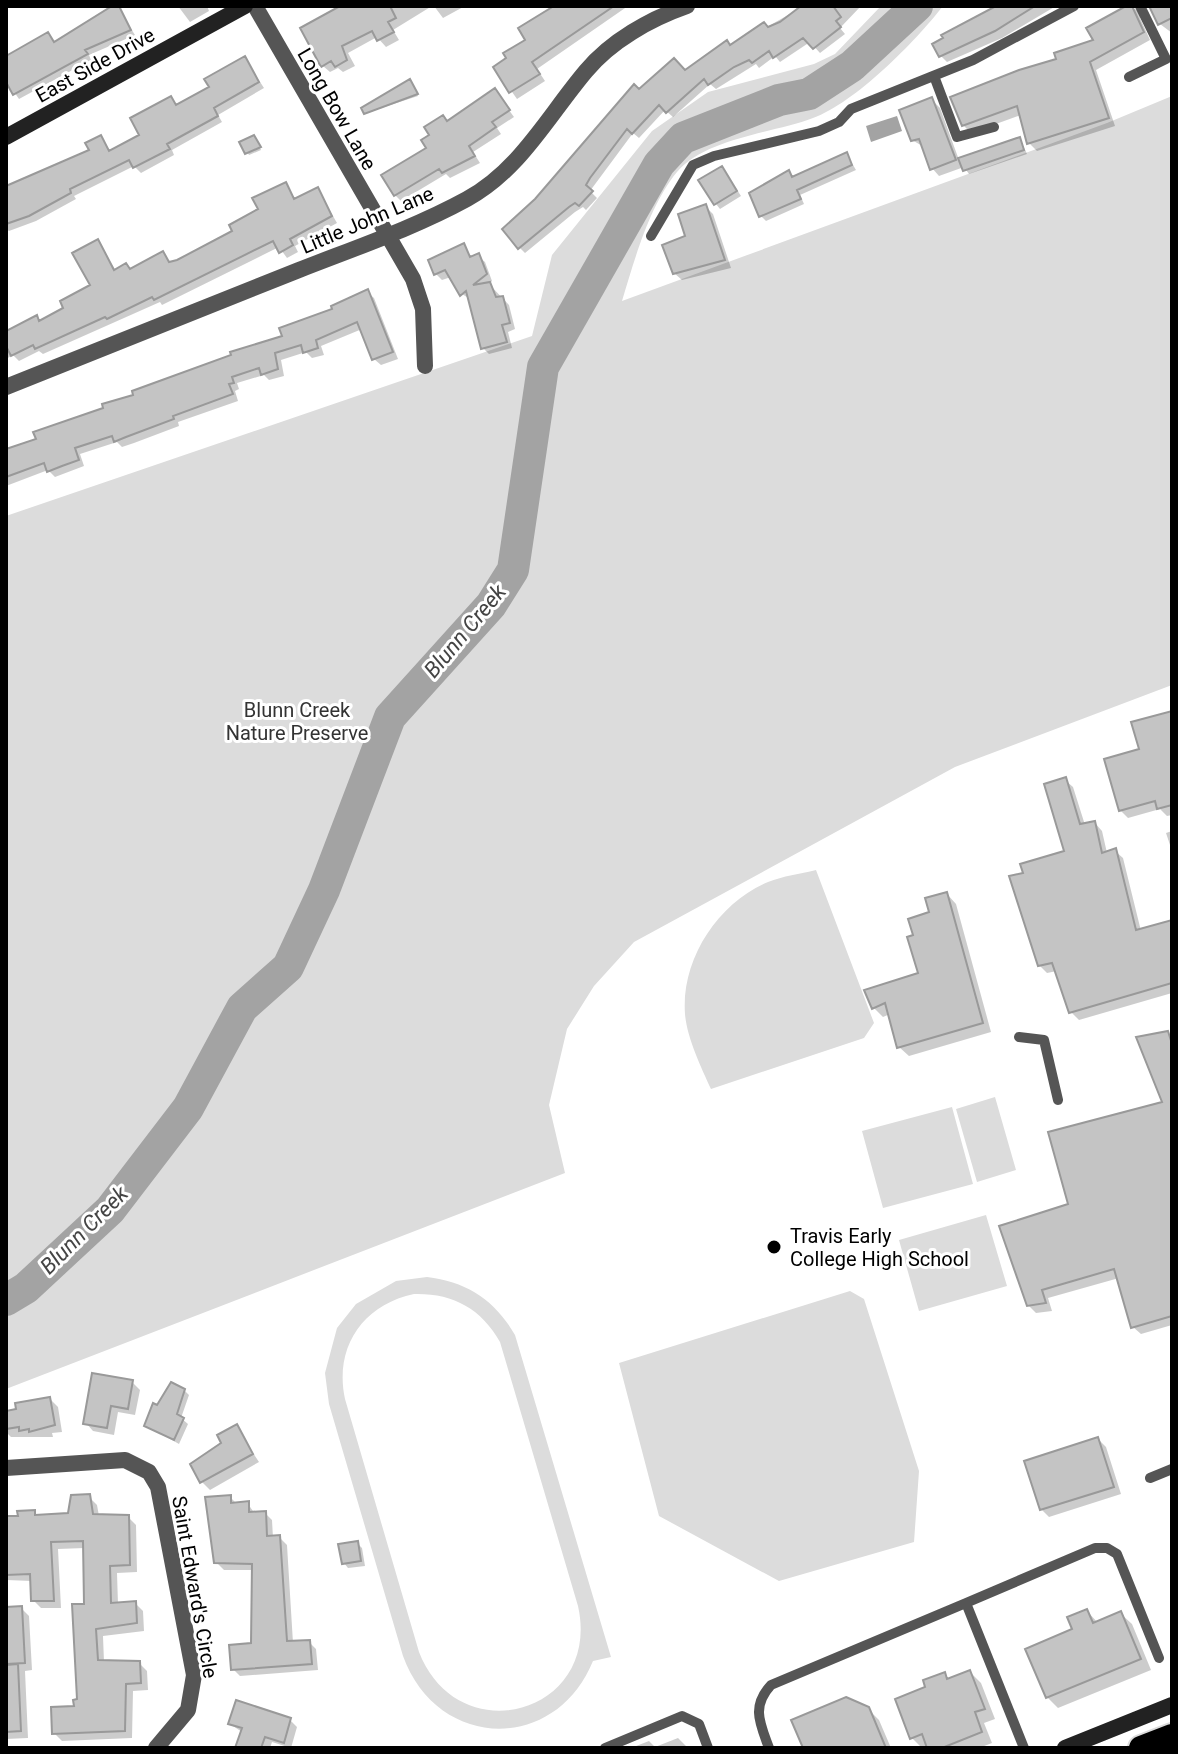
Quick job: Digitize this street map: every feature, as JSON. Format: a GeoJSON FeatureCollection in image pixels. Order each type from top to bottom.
{"type":"FeatureCollection","features":[{"type":"Feature","properties":{"kind":"highway"},"geometry":{"type":"LineString","coordinates":[[1141,1748],[1172,1736]]}},
{"type":"Feature","properties":{"kind":"street","name":"East Side Drive"},"geometry":{"type":"LineString","coordinates":[[6,137],[245,6]]}},
{"type":"Feature","properties":{"kind":"street","name":"Long Bow Lane"},"geometry":{"type":"LineString","coordinates":[[255,6],[413,279],[423,309],[425,366]]}},
{"type":"Feature","properties":{"kind":"street","name":"Little John Lane"},"geometry":{"type":"LineString","coordinates":[[6,387],[389,235],[469,199],[505,170],[542,133],[587,70],[622,38],[663,14],[687,6]]}},
{"type":"Feature","properties":{"kind":"street","name":"Saint Edward's Circle"},"geometry":{"type":"LineString","coordinates":[[6,1468],[125,1460],[149,1472],[158,1487],[194,1675],[188,1710],[156,1748]]}},
{"type":"Feature","properties":{"kind":"street"},"geometry":{"type":"LineString","coordinates":[[1065,1748],[1172,1705]]}},
{"type":"Feature","properties":{"kind":"lane"},"geometry":{"type":"LineString","coordinates":[[651,236],[693,165],[714,156],[819,131],[839,122],[851,109],[973,60],[1074,6]]}},
{"type":"Feature","properties":{"kind":"lane"},"geometry":{"type":"LineString","coordinates":[[1129,77],[1166,59],[1140,6]]}},
{"type":"Feature","properties":{"kind":"lane"},"geometry":{"type":"LineString","coordinates":[[934,76],[957,137],[994,127]]}},
{"type":"Feature","properties":{"kind":"lane"},"geometry":{"type":"LineString","coordinates":[[1019,1037],[1044,1040],[1058,1100]]}},
{"type":"Feature","properties":{"kind":"lane"},"geometry":{"type":"LineString","coordinates":[[1150,1478],[1172,1469]]}},
{"type":"Feature","properties":{"kind":"lane"},"geometry":{"type":"LineString","coordinates":[[769,1748],[756,1713],[760,1697],[771,1685],[1095,1548],[1107,1548],[1117,1554],[1159,1658]]}},
{"type":"Feature","properties":{"kind":"lane"},"geometry":{"type":"LineString","coordinates":[[966,1603],[1024,1748]]}},
{"type":"Feature","properties":{"kind":"lane"},"geometry":{"type":"LineString","coordinates":[[605,1748],[682,1716],[699,1724],[708,1748]]}},
{"type":"Feature","properties":{"kind":"green space","name":"Blunn Creek Nature Preserve"},"geometry":{"type":"Polygon","coordinates":[[[881,6],[943,6],[884,70],[830,110],[813,118],[722,144],[705,151],[677,172],[651,216],[622,301],[1107,123],[1172,96],[1172,685],[955,767],[634,942],[594,986],[567,1029],[549,1105],[565,1173],[6,1389],[6,516],[532,336],[552,255],[652,131],[708,92],[814,64],[835,54],[881,6]]]}},
{"type":"Feature","properties":{"kind":"green space"},"geometry":{"type":"Polygon","coordinates":[[[816,870],[874,1023],[864,1038],[711,1089],[691,1042],[685,1014],[685,993],[696,954],[719,918],[750,891],[774,880],[816,870]]]}},
{"type":"Feature","properties":{"kind":"green space"},"geometry":{"type":"Polygon","coordinates":[[[995,1097],[1016,1170],[977,1182],[956,1109],[995,1097]]]}},
{"type":"Feature","properties":{"kind":"green space"},"geometry":{"type":"Polygon","coordinates":[[[952,1107],[973,1184],[883,1208],[862,1131],[952,1107]]]}},
{"type":"Feature","properties":{"kind":"green space"},"geometry":{"type":"Polygon","coordinates":[[[986,1215],[1007,1286],[919,1311],[899,1240],[986,1215]]]}},
{"type":"Feature","properties":{"kind":"green space"},"geometry":{"type":"Polygon","coordinates":[[[427,1277],[467,1288],[489,1303],[515,1335],[611,1657],[593,1661],[575,1691],[552,1713],[525,1725],[496,1729],[468,1723],[442,1710],[419,1687],[403,1656],[329,1404],[325,1373],[337,1328],[356,1304],[396,1281],[427,1277]],[[414,1294],[396,1300],[366,1319],[348,1346],[343,1380],[345,1399],[419,1652],[438,1684],[464,1703],[493,1710],[522,1707],[549,1694],[569,1673],[580,1643],[578,1606],[500,1342],[484,1320],[464,1305],[428,1294],[414,1294]]]}},
{"type":"Feature","properties":{"kind":"green space"},"geometry":{"type":"Polygon","coordinates":[[[850,1291],[864,1299],[919,1471],[914,1542],[779,1581],[659,1516],[619,1363],[850,1291]]]}},
{"type":"Feature","properties":{"kind":"shaded area"},"geometry":{"type":"Polygon","coordinates":[[[897,116],[902,131],[871,142],[866,126],[897,116]]]}},
{"type":"Feature","properties":{"kind":"building"},"geometry":{"type":"Polygon","coordinates":[[[112,6],[119,6],[131,30],[85,50],[88,54],[13,95],[6,82],[6,56],[48,32],[54,42],[112,6]]]}},
{"type":"Feature","properties":{"kind":"building"},"geometry":{"type":"Polygon","coordinates":[[[340,6],[390,6],[396,18],[388,22],[394,32],[377,41],[372,31],[342,46],[347,60],[335,67],[331,61],[321,67],[300,28],[340,6]]]}},
{"type":"Feature","properties":{"kind":"building"},"geometry":{"type":"Polygon","coordinates":[[[554,6],[614,6],[532,62],[540,74],[509,93],[493,67],[506,58],[503,53],[525,40],[518,28],[554,6]]]}},
{"type":"Feature","properties":{"kind":"building"},"geometry":{"type":"Polygon","coordinates":[[[801,6],[833,6],[841,17],[836,21],[841,27],[813,49],[803,38],[773,58],[769,51],[752,63],[749,60],[734,67],[708,85],[704,79],[666,113],[659,105],[632,134],[627,129],[590,178],[586,185],[593,191],[579,206],[575,203],[569,207],[518,249],[502,229],[535,199],[634,84],[639,89],[674,58],[685,70],[727,40],[730,45],[764,22],[768,27],[780,22],[801,6]]]}},
{"type":"Feature","properties":{"kind":"building"},"geometry":{"type":"Polygon","coordinates":[[[996,6],[1035,6],[995,31],[939,57],[932,44],[943,38],[941,35],[996,6]]]}},
{"type":"Feature","properties":{"kind":"building"},"geometry":{"type":"Polygon","coordinates":[[[1126,6],[1132,6],[1144,32],[1090,62],[1109,118],[1027,144],[1017,106],[962,126],[950,97],[1056,59],[1054,53],[1093,40],[1086,28],[1126,6]]]}},
{"type":"Feature","properties":{"kind":"building"},"geometry":{"type":"Polygon","coordinates":[[[1149,6],[1172,6],[1172,18],[1158,25],[1149,6]]]}},
{"type":"Feature","properties":{"kind":"building"},"geometry":{"type":"Polygon","coordinates":[[[245,56],[259,82],[214,108],[218,116],[167,144],[170,149],[133,168],[129,160],[70,189],[71,193],[29,216],[6,224],[6,186],[89,150],[85,143],[101,135],[109,151],[139,135],[130,118],[171,96],[176,105],[209,87],[204,79],[245,56]]]}},
{"type":"Feature","properties":{"kind":"building"},"geometry":{"type":"Polygon","coordinates":[[[410,79],[418,94],[364,114],[361,108],[410,79]]]}},
{"type":"Feature","properties":{"kind":"building"},"geometry":{"type":"Polygon","coordinates":[[[495,88],[510,110],[492,122],[496,127],[469,146],[475,156],[442,173],[439,169],[394,196],[381,175],[426,148],[421,140],[429,135],[424,127],[443,115],[447,121],[495,88]]]}},
{"type":"Feature","properties":{"kind":"building"},"geometry":{"type":"Polygon","coordinates":[[[932,97],[956,160],[930,170],[919,139],[911,141],[899,110],[932,97]]]}},
{"type":"Feature","properties":{"kind":"building"},"geometry":{"type":"Polygon","coordinates":[[[254,135],[261,147],[245,154],[239,142],[254,135]]]}},
{"type":"Feature","properties":{"kind":"building"},"geometry":{"type":"Polygon","coordinates":[[[1020,137],[1024,150],[963,171],[958,158],[1020,137]]]}},
{"type":"Feature","properties":{"kind":"building"},"geometry":{"type":"Polygon","coordinates":[[[847,152],[852,165],[797,190],[801,199],[759,217],[749,193],[789,170],[792,177],[847,152]]]}},
{"type":"Feature","properties":{"kind":"building"},"geometry":{"type":"Polygon","coordinates":[[[722,166],[737,191],[714,205],[698,180],[722,166]]]}},
{"type":"Feature","properties":{"kind":"building"},"geometry":{"type":"Polygon","coordinates":[[[286,182],[294,199],[318,187],[332,216],[290,239],[293,245],[279,253],[273,241],[154,300],[152,297],[107,319],[105,317],[35,349],[33,345],[11,356],[6,346],[6,331],[37,315],[39,321],[63,308],[60,301],[90,285],[72,253],[98,239],[114,270],[126,263],[130,269],[163,251],[169,262],[177,260],[232,231],[229,225],[258,209],[252,198],[286,182]]]}},
{"type":"Feature","properties":{"kind":"building"},"geometry":{"type":"Polygon","coordinates":[[[706,204],[725,260],[673,274],[662,245],[685,236],[678,214],[706,204]]]}},
{"type":"Feature","properties":{"kind":"building"},"geometry":{"type":"Polygon","coordinates":[[[464,243],[470,257],[479,253],[487,274],[473,285],[490,282],[496,297],[503,296],[510,323],[502,325],[507,342],[481,349],[466,291],[460,296],[445,270],[434,275],[428,260],[464,243]]]}},
{"type":"Feature","properties":{"kind":"building"},"geometry":{"type":"Polygon","coordinates":[[[368,289],[393,352],[372,360],[357,322],[316,340],[318,348],[303,353],[301,345],[275,353],[278,369],[261,375],[259,368],[232,377],[234,383],[229,384],[233,394],[114,442],[112,436],[75,448],[79,460],[47,472],[44,463],[6,477],[6,449],[36,439],[33,432],[103,408],[102,404],[133,395],[132,391],[231,355],[230,352],[282,336],[279,328],[332,309],[331,306],[368,289]]]}},
{"type":"Feature","properties":{"kind":"building"},"geometry":{"type":"Polygon","coordinates":[[[1172,711],[1172,805],[1157,809],[1155,801],[1119,811],[1104,759],[1139,749],[1131,722],[1172,711]]]}},
{"type":"Feature","properties":{"kind":"building"},"geometry":{"type":"Polygon","coordinates":[[[1066,777],[1080,824],[1095,821],[1102,853],[1116,848],[1136,930],[1172,920],[1172,983],[1069,1013],[1052,963],[1038,966],[1009,876],[1023,873],[1020,864],[1064,851],[1044,784],[1066,777]]]}},
{"type":"Feature","properties":{"kind":"building"},"geometry":{"type":"Polygon","coordinates":[[[947,892],[983,1023],[897,1048],[885,1003],[872,1009],[864,990],[918,973],[907,937],[913,935],[908,919],[929,912],[925,898],[947,892]]]}},
{"type":"Feature","properties":{"kind":"building"},"geometry":{"type":"Polygon","coordinates":[[[1168,1031],[1172,1044],[1172,1316],[1131,1328],[1114,1269],[1042,1290],[1046,1303],[1027,1306],[999,1226],[1068,1204],[1048,1132],[1162,1102],[1136,1037],[1168,1031]]]}},
{"type":"Feature","properties":{"kind":"building"},"geometry":{"type":"Polygon","coordinates":[[[92,1373],[133,1380],[128,1409],[111,1406],[107,1428],[83,1424],[92,1373]]]}},
{"type":"Feature","properties":{"kind":"building"},"geometry":{"type":"Polygon","coordinates":[[[171,1382],[185,1389],[177,1414],[184,1418],[174,1440],[144,1426],[153,1403],[157,1405],[171,1382]]]}},
{"type":"Feature","properties":{"kind":"building"},"geometry":{"type":"Polygon","coordinates":[[[50,1397],[55,1425],[29,1432],[29,1429],[19,1431],[19,1427],[6,1429],[6,1411],[16,1409],[15,1403],[50,1397]]]}},
{"type":"Feature","properties":{"kind":"building"},"geometry":{"type":"Polygon","coordinates":[[[237,1424],[253,1454],[200,1483],[190,1464],[221,1443],[217,1435],[237,1424]]]}},
{"type":"Feature","properties":{"kind":"building"},"geometry":{"type":"Polygon","coordinates":[[[1098,1437],[1114,1487],[1040,1510],[1024,1461],[1098,1437]]]}},
{"type":"Feature","properties":{"kind":"building"},"geometry":{"type":"Polygon","coordinates":[[[90,1494],[93,1514],[129,1515],[130,1565],[110,1566],[111,1603],[136,1601],[137,1623],[96,1629],[98,1660],[140,1661],[141,1683],[126,1684],[125,1731],[52,1734],[51,1707],[74,1706],[73,1700],[77,1699],[72,1604],[84,1604],[83,1541],[51,1542],[54,1601],[31,1601],[30,1574],[6,1575],[6,1516],[18,1516],[17,1511],[35,1510],[35,1515],[68,1513],[71,1495],[90,1494]]]}},
{"type":"Feature","properties":{"kind":"building"},"geometry":{"type":"Polygon","coordinates":[[[231,1495],[231,1503],[249,1501],[249,1512],[266,1511],[267,1536],[280,1535],[287,1641],[310,1640],[312,1664],[231,1670],[229,1645],[251,1643],[252,1564],[214,1563],[205,1497],[231,1495]]]}},
{"type":"Feature","properties":{"kind":"building"},"geometry":{"type":"Polygon","coordinates":[[[358,1541],[361,1561],[342,1564],[338,1544],[358,1541]]]}},
{"type":"Feature","properties":{"kind":"building"},"geometry":{"type":"Polygon","coordinates":[[[22,1606],[25,1663],[6,1664],[6,1607],[22,1606]]]}},
{"type":"Feature","properties":{"kind":"building"},"geometry":{"type":"Polygon","coordinates":[[[1087,1609],[1093,1623],[1121,1611],[1141,1659],[1046,1698],[1025,1649],[1072,1629],[1067,1617],[1087,1609]]]}},
{"type":"Feature","properties":{"kind":"building"},"geometry":{"type":"Polygon","coordinates":[[[18,1664],[21,1731],[6,1732],[6,1665],[18,1664]]]}},
{"type":"Feature","properties":{"kind":"building"},"geometry":{"type":"Polygon","coordinates":[[[970,1670],[985,1709],[975,1712],[982,1732],[942,1748],[927,1748],[922,1734],[910,1739],[895,1699],[925,1687],[923,1680],[945,1672],[947,1679],[970,1670]]]}},
{"type":"Feature","properties":{"kind":"building"},"geometry":{"type":"Polygon","coordinates":[[[846,1697],[869,1707],[886,1748],[803,1748],[791,1720],[846,1697]]]}},
{"type":"Feature","properties":{"kind":"building"},"geometry":{"type":"Polygon","coordinates":[[[236,1700],[291,1718],[284,1743],[265,1737],[261,1748],[235,1748],[242,1728],[228,1724],[236,1700]]]}},
{"type":"Feature","properties":{"kind":"waterway","name":"Blunn Creek"},"geometry":{"type":"LineString","coordinates":[[6,1300],[26,1288],[110,1210],[188,1108],[242,1008],[288,967],[324,890],[390,717],[491,605],[513,570],[543,367],[659,164],[683,138],[779,100],[809,94],[852,66],[917,6]]}},
{"type":"Feature","properties":{"kind":"place","name":"Travis Early College High School"},"geometry":{"type":"Point","coordinates":[774,1247]}}]}
